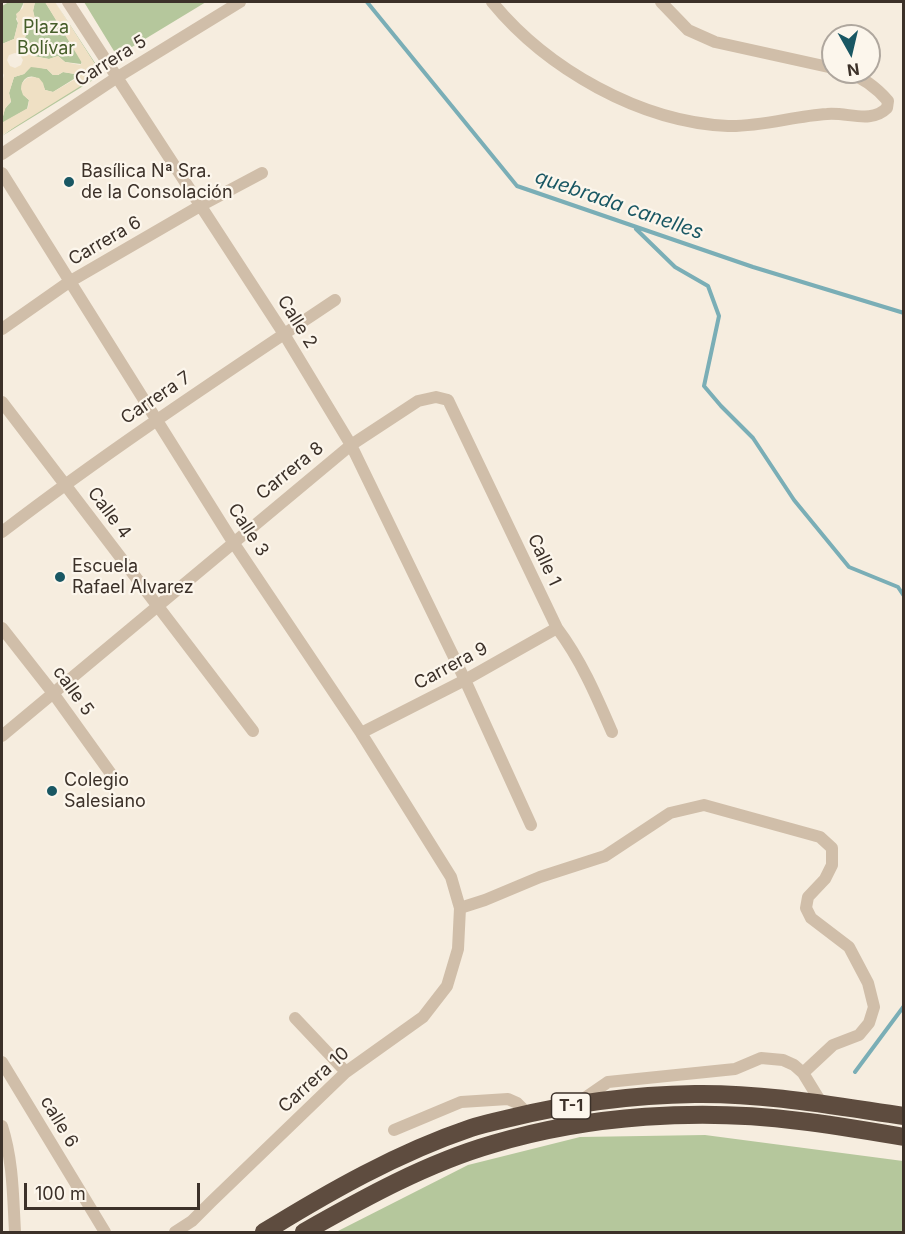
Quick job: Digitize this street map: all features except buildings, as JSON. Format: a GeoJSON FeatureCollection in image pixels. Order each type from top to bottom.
{"type":"FeatureCollection","features":[{"type":"Feature","properties":{"kind":"highway","name":"T-1"},"geometry":{"type":"LineString","coordinates":[[264,1233],[368,1172],[420,1147],[472,1127],[575,1105],[639,1096],[697,1094],[822,1104],[903,1116]]}},
{"type":"Feature","properties":{"kind":"highway","name":"T-1"},"geometry":{"type":"LineString","coordinates":[[304,1233],[358,1202],[456,1156],[557,1128],[643,1118],[716,1115],[799,1120],[903,1137]]}},
{"type":"Feature","properties":{"kind":"highway"},"geometry":{"type":"LineString","coordinates":[[248,1233],[293,1214]]}},
{"type":"Feature","properties":{"kind":"street","name":"Calle 2"},"geometry":{"type":"LineString","coordinates":[[68,2],[284,334],[351,445],[465,680],[531,825]]}},
{"type":"Feature","properties":{"kind":"street","name":"Carrera 5"},"geometry":{"type":"LineString","coordinates":[[2,154],[116,78],[240,2]]}},
{"type":"Feature","properties":{"kind":"street"},"geometry":{"type":"LineString","coordinates":[[492,2],[535,44],[592,84],[631,105],[672,117],[728,126],[766,123],[828,113],[852,114],[870,118],[880,116],[888,108],[888,100],[870,84]]}},
{"type":"Feature","properties":{"kind":"street"},"geometry":{"type":"LineString","coordinates":[[661,2],[688,30],[715,42],[821,65]]}},
{"type":"Feature","properties":{"kind":"street","name":"Calle 3"},"geometry":{"type":"LineString","coordinates":[[2,173],[233,542],[361,733],[451,877],[460,908]]}},
{"type":"Feature","properties":{"kind":"street","name":"Carrera 6"},"geometry":{"type":"LineString","coordinates":[[2,329],[69,282],[262,173]]}},
{"type":"Feature","properties":{"kind":"street","name":"Carrera 7"},"geometry":{"type":"LineString","coordinates":[[2,532],[65,484],[335,300]]}},
{"type":"Feature","properties":{"kind":"street","name":"Carrera 8"},"geometry":{"type":"LineString","coordinates":[[2,736],[351,445],[418,401],[436,397],[448,400]]}},
{"type":"Feature","properties":{"kind":"street","name":"Calle 1"},"geometry":{"type":"LineString","coordinates":[[448,400],[557,628],[578,660],[612,732]]}},
{"type":"Feature","properties":{"kind":"street","name":"Calle 4"},"geometry":{"type":"LineString","coordinates":[[2,402],[253,731]]}},
{"type":"Feature","properties":{"kind":"street","name":"calle 5"},"geometry":{"type":"LineString","coordinates":[[2,628],[53,693],[114,778]]}},
{"type":"Feature","properties":{"kind":"street","name":"Carrera 9"},"geometry":{"type":"LineString","coordinates":[[361,733],[465,680],[557,628]]}},
{"type":"Feature","properties":{"kind":"street"},"geometry":{"type":"LineString","coordinates":[[460,908],[540,877],[605,856],[670,813],[704,805],[820,837],[832,848],[831,865],[825,879],[808,897],[806,908],[811,918],[849,947],[868,983],[874,1007],[869,1023],[859,1035],[833,1045],[803,1074]]}},
{"type":"Feature","properties":{"kind":"street","name":"Carrera 10"},"geometry":{"type":"LineString","coordinates":[[175,1233],[211,1202],[346,1072],[423,1017],[447,986],[458,949],[460,908]]}},
{"type":"Feature","properties":{"kind":"street"},"geometry":{"type":"LineString","coordinates":[[295,1018],[346,1072]]}},
{"type":"Feature","properties":{"kind":"street"},"geometry":{"type":"LineString","coordinates":[[575,1105],[608,1082],[735,1069],[760,1058],[783,1060],[794,1065],[803,1074],[822,1104]]}},
{"type":"Feature","properties":{"kind":"street","name":"calle 6"},"geometry":{"type":"LineString","coordinates":[[2,1062],[105,1233]]}},
{"type":"Feature","properties":{"kind":"street"},"geometry":{"type":"LineString","coordinates":[[394,1130],[461,1102],[508,1099],[517,1103],[528,1114]]}},
{"type":"Feature","properties":{"kind":"street"},"geometry":{"type":"LineString","coordinates":[[2,1126],[13,1179],[15,1233]]}},
{"type":"Feature","properties":{"kind":"green space","name":"Plaza Bolívar"},"geometry":{"type":"Polygon","coordinates":[[[9,2],[24,2],[16,19],[18,23],[14,39],[2,44],[2,6],[9,2]]]}},
{"type":"Feature","properties":{"kind":"green space","name":"Plaza Bolívar"},"geometry":{"type":"Polygon","coordinates":[[[35,2],[45,2],[82,61],[81,64],[65,62],[58,56],[49,59],[33,56],[24,42],[28,26],[35,19],[33,11],[35,2]]]}},
{"type":"Feature","properties":{"kind":"green space"},"geometry":{"type":"Polygon","coordinates":[[[55,2],[97,66],[93,80],[2,136],[96,66],[55,2]]]}},
{"type":"Feature","properties":{"kind":"green space"},"geometry":{"type":"Polygon","coordinates":[[[84,2],[206,2],[117,56],[84,2]]]}},
{"type":"Feature","properties":{"kind":"green space","name":"Plaza Bolívar"},"geometry":{"type":"Polygon","coordinates":[[[31,66],[47,69],[53,75],[63,72],[75,74],[77,77],[53,92],[45,90],[41,82],[35,78],[26,78],[22,88],[29,100],[27,109],[3,123],[5,108],[11,102],[9,93],[14,77],[24,74],[31,66]]]}},
{"type":"Feature","properties":{"kind":"green space"},"geometry":{"type":"Polygon","coordinates":[[[705,1135],[903,1161],[903,1232],[336,1232],[468,1165],[580,1137],[705,1135]]]}},
{"type":"Feature","properties":{"kind":"shaded area"},"geometry":{"type":"Polygon","coordinates":[[[24,2],[35,2],[33,10],[35,19],[28,26],[24,42],[33,56],[49,59],[58,56],[65,62],[80,65],[82,63],[45,2],[55,2],[96,66],[92,79],[2,135],[2,120],[2,82],[4,75],[2,72],[2,44],[14,39],[18,23],[16,14],[23,8],[24,2]],[[15,53],[9,55],[7,60],[10,66],[15,68],[21,65],[23,60],[15,53]],[[31,67],[24,74],[14,77],[9,93],[11,101],[5,109],[3,122],[28,108],[29,100],[23,95],[21,89],[22,83],[27,78],[39,78],[45,90],[53,92],[77,78],[75,74],[63,72],[53,75],[47,69],[31,67]]]}},
{"type":"Feature","properties":{"kind":"waterway","name":"quebrada canelles"},"geometry":{"type":"LineString","coordinates":[[367,2],[517,186],[753,267],[904,313]]}},
{"type":"Feature","properties":{"kind":"waterway"},"geometry":{"type":"LineString","coordinates":[[636,229],[675,267],[708,286],[719,316],[704,386],[753,438],[794,500],[849,567],[898,587],[904,596]]}},
{"type":"Feature","properties":{"kind":"waterway"},"geometry":{"type":"LineString","coordinates":[[855,1072],[904,1006]]}},
{"type":"Feature","properties":{"kind":"place","name":"Basílica Nª Sra. de la Consolación"},"geometry":{"type":"Point","coordinates":[69,182]}},
{"type":"Feature","properties":{"kind":"place","name":"Escuela Rafael Alvarez"},"geometry":{"type":"Point","coordinates":[60,577]}},
{"type":"Feature","properties":{"kind":"place","name":"Colegio Salesiano"},"geometry":{"type":"Point","coordinates":[52,791]}}]}
